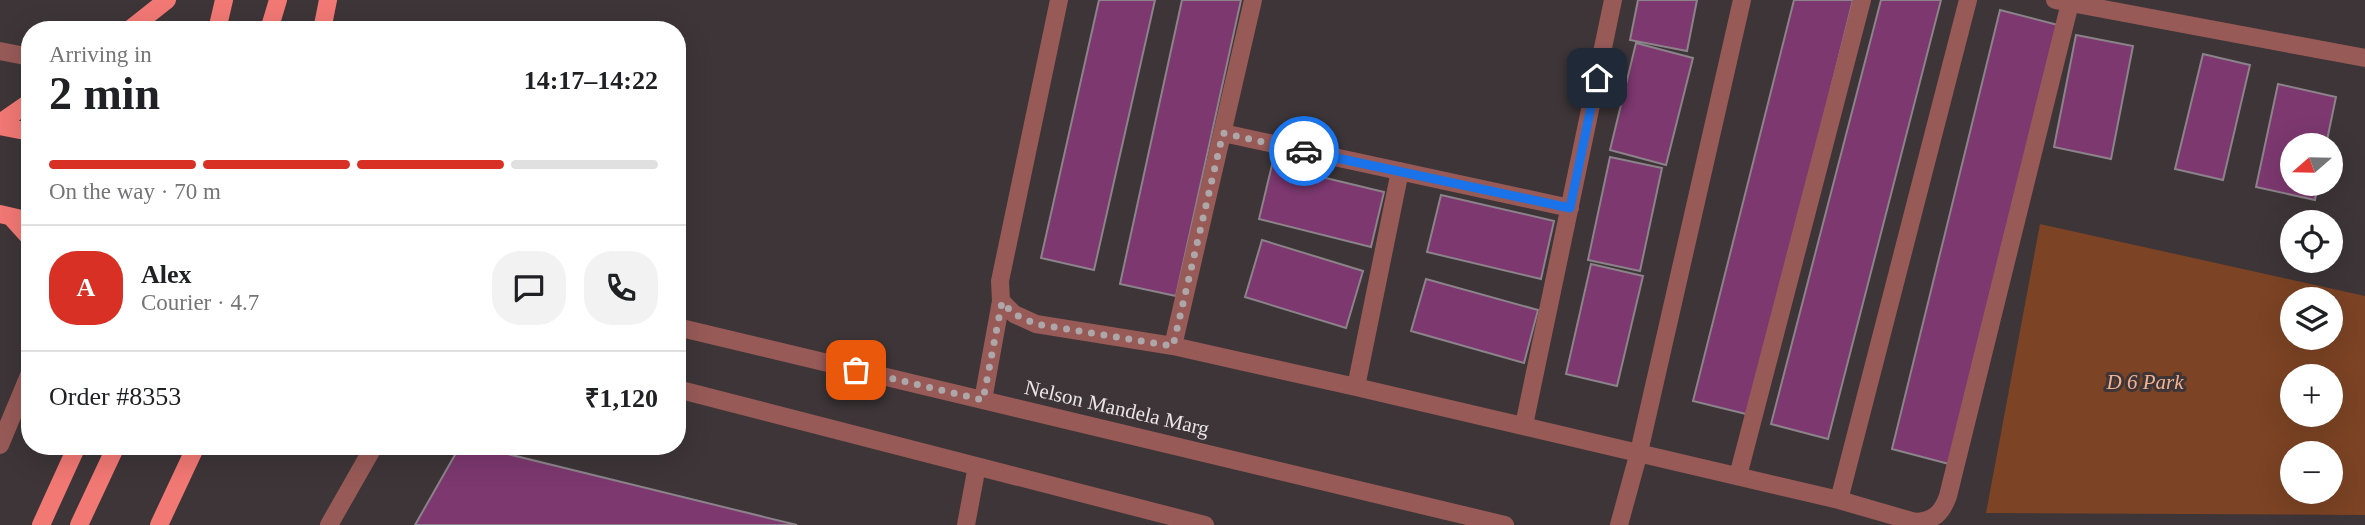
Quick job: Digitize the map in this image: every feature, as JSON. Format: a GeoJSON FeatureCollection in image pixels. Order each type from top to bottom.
{"type":"FeatureCollection","features":[{"type":"Feature","properties":{"kind":"main road"},"geometry":{"type":"LineString","coordinates":[[219,21],[224,0]]}},
{"type":"Feature","properties":{"kind":"main road"},"geometry":{"type":"LineString","coordinates":[[272,21],[278,0]]}},
{"type":"Feature","properties":{"kind":"main road"},"geometry":{"type":"LineString","coordinates":[[324,21],[328,0]]}},
{"type":"Feature","properties":{"kind":"main road"},"geometry":{"type":"LineString","coordinates":[[139,21],[160,3]]}},
{"type":"Feature","properties":{"kind":"main road"},"geometry":{"type":"LineString","coordinates":[[0,124],[21,109]]}},
{"type":"Feature","properties":{"kind":"main road"},"geometry":{"type":"LineString","coordinates":[[0,124],[21,130]]}},
{"type":"Feature","properties":{"kind":"main road"},"geometry":{"type":"LineString","coordinates":[[4,218],[21,231]]}},
{"type":"Feature","properties":{"kind":"main road"},"geometry":{"type":"LineString","coordinates":[[41,525],[73,455]]}},
{"type":"Feature","properties":{"kind":"main road"},"geometry":{"type":"LineString","coordinates":[[79,525],[112,455]]}},
{"type":"Feature","properties":{"kind":"main road"},"geometry":{"type":"LineString","coordinates":[[159,525],[192,455]]}},
{"type":"Feature","properties":{"kind":"street"},"geometry":{"type":"LineString","coordinates":[[983,400],[1002,302],[1000,281],[1059,0]]}},
{"type":"Feature","properties":{"kind":"street"},"geometry":{"type":"LineString","coordinates":[[1173,346],[1253,0]]}},
{"type":"Feature","properties":{"kind":"street"},"geometry":{"type":"LineString","coordinates":[[1524,425],[1613,0]]}},
{"type":"Feature","properties":{"kind":"street"},"geometry":{"type":"LineString","coordinates":[[1619,525],[1639,452],[1742,0]]}},
{"type":"Feature","properties":{"kind":"street"},"geometry":{"type":"LineString","coordinates":[[1738,476],[1862,0]]}},
{"type":"Feature","properties":{"kind":"street"},"geometry":{"type":"LineString","coordinates":[[1839,500],[1968,0]]}},
{"type":"Feature","properties":{"kind":"street"},"geometry":{"type":"LineString","coordinates":[[1002,302],[1014,314],[1036,324],[1173,346],[1524,425],[1839,500],[1916,522],[1926,522],[1936,517],[1943,509],[2063,1],[2365,58]]}},
{"type":"Feature","properties":{"kind":"street"},"geometry":{"type":"LineString","coordinates":[[0,51],[21,55]]}},
{"type":"Feature","properties":{"kind":"street"},"geometry":{"type":"LineString","coordinates":[[1223,133],[1570,208]]}},
{"type":"Feature","properties":{"kind":"street"},"geometry":{"type":"LineString","coordinates":[[1356,387],[1400,172]]}},
{"type":"Feature","properties":{"kind":"street","name":"Nelson Mandela Marg"},"geometry":{"type":"LineString","coordinates":[[686,329],[1505,525]]}},
{"type":"Feature","properties":{"kind":"street"},"geometry":{"type":"LineString","coordinates":[[686,391],[1205,525]]}},
{"type":"Feature","properties":{"kind":"street"},"geometry":{"type":"LineString","coordinates":[[0,445],[21,395]]}},
{"type":"Feature","properties":{"kind":"street"},"geometry":{"type":"LineString","coordinates":[[329,525],[369,455]]}},
{"type":"Feature","properties":{"kind":"street"},"geometry":{"type":"LineString","coordinates":[[966,525],[978,466]]}},
{"type":"Feature","properties":{"kind":"green space","name":"D 6 Park"},"geometry":{"type":"Polygon","coordinates":[[[2040,224],[2324,287],[2280,287],[2280,350],[2343,350],[2343,291],[2365,296],[2365,515],[1986,513],[2040,224]]]}},
{"type":"Feature","properties":{"kind":"building"},"geometry":{"type":"Polygon","coordinates":[[[1099,0],[1155,0],[1094,270],[1041,258],[1099,0]]]}},
{"type":"Feature","properties":{"kind":"building"},"geometry":{"type":"Polygon","coordinates":[[[1182,0],[1241,0],[1176,296],[1120,284],[1182,0]]]}},
{"type":"Feature","properties":{"kind":"building"},"geometry":{"type":"Polygon","coordinates":[[[1638,0],[1697,0],[1687,51],[1630,40],[1638,0]]]}},
{"type":"Feature","properties":{"kind":"building"},"geometry":{"type":"Polygon","coordinates":[[[1794,0],[1853,0],[1750,415],[1693,401],[1794,0]]]}},
{"type":"Feature","properties":{"kind":"building"},"geometry":{"type":"Polygon","coordinates":[[[1881,0],[1941,0],[1828,439],[1771,424],[1881,0]]]}},
{"type":"Feature","properties":{"kind":"building"},"geometry":{"type":"Polygon","coordinates":[[[2000,10],[2058,25],[1949,464],[1892,449],[2000,10]]]}},
{"type":"Feature","properties":{"kind":"building"},"geometry":{"type":"Polygon","coordinates":[[[2076,35],[2133,46],[2111,159],[2054,147],[2076,35]]]}},
{"type":"Feature","properties":{"kind":"building"},"geometry":{"type":"Polygon","coordinates":[[[1636,43],[1693,58],[1666,165],[1610,150],[1636,43]]]}},
{"type":"Feature","properties":{"kind":"building"},"geometry":{"type":"Polygon","coordinates":[[[2203,54],[2250,65],[2223,180],[2175,169],[2203,54]]]}},
{"type":"Feature","properties":{"kind":"building"},"geometry":{"type":"Polygon","coordinates":[[[2278,84],[2336,97],[2328,133],[2280,133],[2280,192],[2256,187],[2278,84]]]}},
{"type":"Feature","properties":{"kind":"building"},"geometry":{"type":"Polygon","coordinates":[[[1610,157],[1662,168],[1640,271],[1588,260],[1610,157]]]}},
{"type":"Feature","properties":{"kind":"building"},"geometry":{"type":"Polygon","coordinates":[[[1272,165],[1384,192],[1371,247],[1259,219],[1272,165]]]}},
{"type":"Feature","properties":{"kind":"building"},"geometry":{"type":"Polygon","coordinates":[[[1441,195],[1554,221],[1541,279],[1427,252],[1441,195]]]}},
{"type":"Feature","properties":{"kind":"building"},"geometry":{"type":"Polygon","coordinates":[[[2297,196],[2316,196],[2315,200],[2297,196]]]}},
{"type":"Feature","properties":{"kind":"building"},"geometry":{"type":"Polygon","coordinates":[[[1262,240],[1363,271],[1346,328],[1245,297],[1262,240]]]}},
{"type":"Feature","properties":{"kind":"building"},"geometry":{"type":"Polygon","coordinates":[[[1591,264],[1643,276],[1617,386],[1566,374],[1591,264]]]}},
{"type":"Feature","properties":{"kind":"building"},"geometry":{"type":"Polygon","coordinates":[[[1426,279],[1538,310],[1524,363],[1411,331],[1426,279]]]}},
{"type":"Feature","properties":{"kind":"building"},"geometry":{"type":"Polygon","coordinates":[[[455,455],[512,455],[797,525],[415,525],[455,455]]]}},
{"type":"Feature","properties":{"kind":"way so far"},"geometry":{"type":"LineString","coordinates":[[856,370],[983,400],[1002,302],[1014,314],[1036,324],[1173,346],[1223,133],[1304,151]]}},
{"type":"Feature","properties":{"kind":"route"},"geometry":{"type":"LineString","coordinates":[[1304,151],[1570,208],[1597,78]]}}]}
